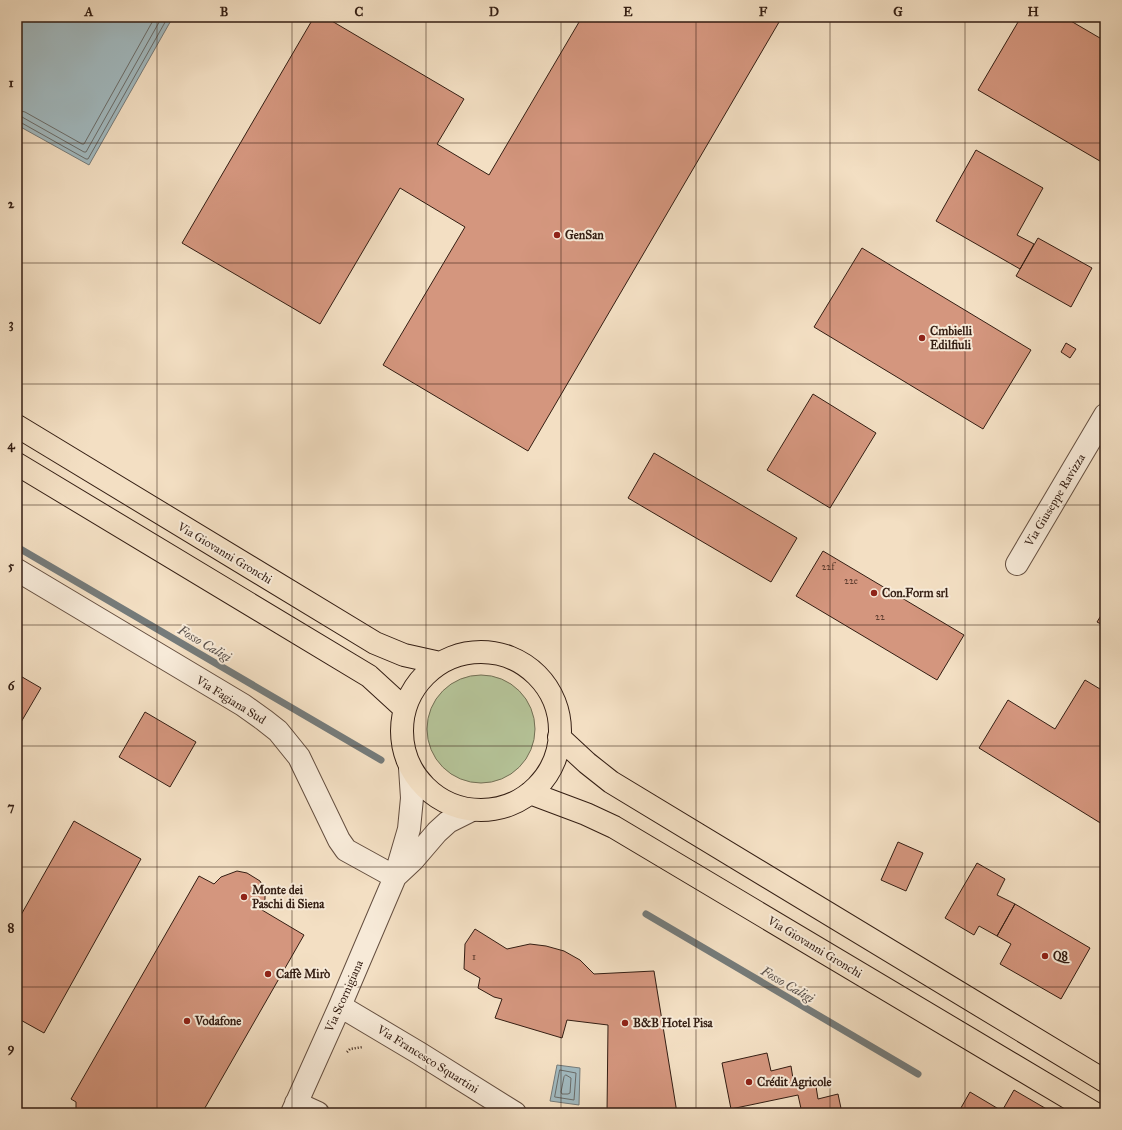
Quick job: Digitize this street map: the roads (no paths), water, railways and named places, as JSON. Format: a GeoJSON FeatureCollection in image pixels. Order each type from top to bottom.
{"type":"FeatureCollection","features":[{"type":"Feature","properties":{"kind":"main road","name":"Via Giovanni Gronchi"},"geometry":{"type":"LineString","coordinates":[[17,426],[375,643],[404,655],[440,663]]}},
{"type":"Feature","properties":{"kind":"main road"},"geometry":{"type":"LineString","coordinates":[[17,464],[369,676],[405,709]]}},
{"type":"Feature","properties":{"kind":"main road"},"geometry":{"type":"LineString","coordinates":[[484,652],[508,657],[527,667],[540,679],[548,690],[555,705],[559,720],[557,750],[552,765],[540,784],[518,801],[503,807],[489,810],[472,810],[445,802],[420,782],[410,768],[405,755],[402,739],[402,720],[405,709],[410,696],[418,684],[426,674],[440,663],[464,654],[484,652]]}},
{"type":"Feature","properties":{"kind":"main road"},"geometry":{"type":"LineString","coordinates":[[559,737],[586,763],[611,782],[1105,1081]]}},
{"type":"Feature","properties":{"kind":"main road","name":"Via Giovanni Gronchi"},"geometry":{"type":"LineString","coordinates":[[530,793],[586,814],[614,827],[1094,1113]]}},
{"type":"Feature","properties":{"kind":"street","name":"Via Giuseppe Ravizza"},"geometry":{"type":"LineString","coordinates":[[1017,564],[1105,415]]}},
{"type":"Feature","properties":{"kind":"street","name":"Via Fagiana Sud"},"geometry":{"type":"LineString","coordinates":[[17,570],[243,705],[278,731],[299,758],[339,840],[346,850],[395,877]]}},
{"type":"Feature","properties":{"kind":"street","name":"Via Scornigiana"},"geometry":{"type":"LineString","coordinates":[[294,1108],[340,1006],[395,877],[409,829],[412,798],[410,768]]}},
{"type":"Feature","properties":{"kind":"street","name":"Via Scornigiana"},"geometry":{"type":"LineString","coordinates":[[395,877],[414,860],[448,822],[472,810]]}},
{"type":"Feature","properties":{"kind":"street","name":"Via Francesco Squartini"},"geometry":{"type":"LineString","coordinates":[[340,1006],[515,1113]]}},
{"type":"Feature","properties":{"kind":"street"},"geometry":{"type":"LineString","coordinates":[[294,1108],[318,1113]]}},
{"type":"Feature","properties":{"kind":"water"},"geometry":{"type":"Polygon","coordinates":[[[17,17],[173,17],[89,165],[17,125],[17,17]]]}},
{"type":"Feature","properties":{"kind":"water"},"geometry":{"type":"Polygon","coordinates":[[[557,1065],[580,1068],[579,1105],[550,1101],[557,1065]]]}},
{"type":"Feature","properties":{"kind":"waterway","name":"Fosso Caligi"},"geometry":{"type":"LineString","coordinates":[[17,547],[381,760]]}},
{"type":"Feature","properties":{"kind":"waterway","name":"Fosso Caligi"},"geometry":{"type":"LineString","coordinates":[[646,914],[918,1074]]}},
{"type":"Feature","properties":{"kind":"place","name":"GenSan"},"geometry":{"type":"Point","coordinates":[557,235]}},
{"type":"Feature","properties":{"kind":"place","name":"Cmbielli Edilfiuli"},"geometry":{"type":"Point","coordinates":[922,338]}},
{"type":"Feature","properties":{"kind":"place","name":"Con.Form srl"},"geometry":{"type":"Point","coordinates":[874,593]}},
{"type":"Feature","properties":{"kind":"place","name":"Monte dei Paschi di Siena"},"geometry":{"type":"Point","coordinates":[244,897]}},
{"type":"Feature","properties":{"kind":"place","name":"Q8"},"geometry":{"type":"Point","coordinates":[1045,956]}},
{"type":"Feature","properties":{"kind":"place","name":"Caffè Mirò"},"geometry":{"type":"Point","coordinates":[268,974]}},
{"type":"Feature","properties":{"kind":"place","name":"Vodafone"},"geometry":{"type":"Point","coordinates":[187,1021]}},
{"type":"Feature","properties":{"kind":"place","name":"B&B Hotel Pisa"},"geometry":{"type":"Point","coordinates":[625,1023]}},
{"type":"Feature","properties":{"kind":"place","name":"Crédit Agricole"},"geometry":{"type":"Point","coordinates":[749,1082]}}]}
